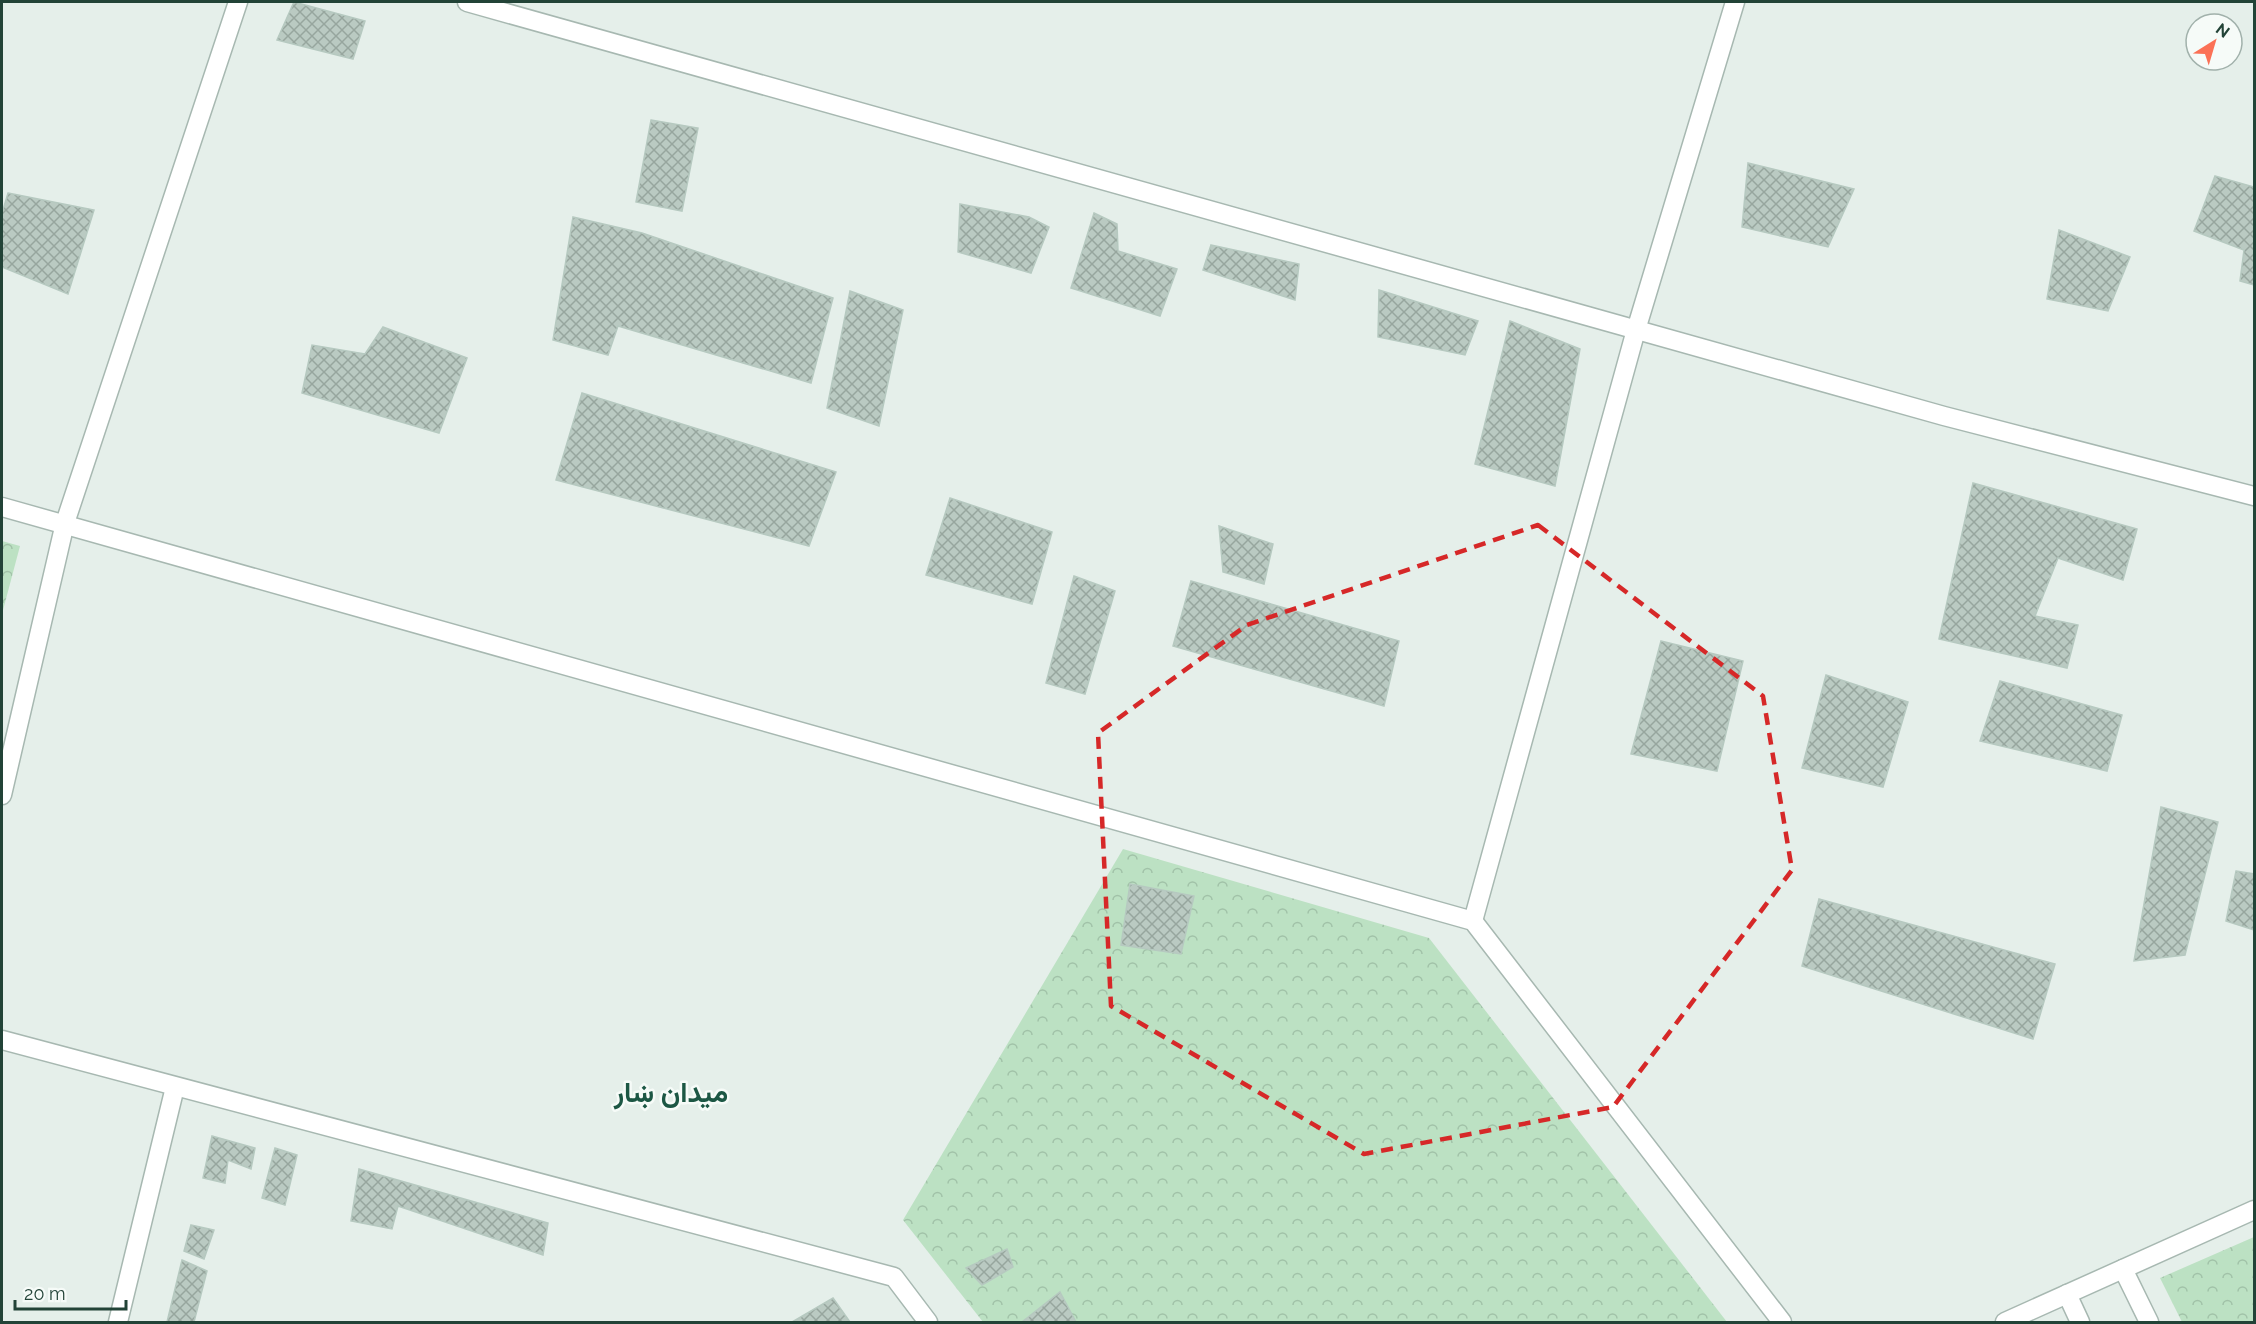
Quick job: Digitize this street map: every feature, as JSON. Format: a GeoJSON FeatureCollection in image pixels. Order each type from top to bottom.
{"type":"FeatureCollection","features":[{"type":"Feature","properties":{"kind":"street"},"geometry":{"type":"LineString","coordinates":[[2,795],[65,523],[238,2]]}},
{"type":"Feature","properties":{"kind":"street"},"geometry":{"type":"LineString","coordinates":[[467,2],[1944,416],[2254,496]]}},
{"type":"Feature","properties":{"kind":"street"},"geometry":{"type":"LineString","coordinates":[[1473,921],[1636,330],[1735,2]]}},
{"type":"Feature","properties":{"kind":"street"},"geometry":{"type":"LineString","coordinates":[[2,507],[1473,921],[1782,1323]]}},
{"type":"Feature","properties":{"kind":"street"},"geometry":{"type":"LineString","coordinates":[[2,1040],[894,1277],[928,1323]]}},
{"type":"Feature","properties":{"kind":"street"},"geometry":{"type":"LineString","coordinates":[[118,1323],[175,1086]]}},
{"type":"Feature","properties":{"kind":"street"},"geometry":{"type":"LineString","coordinates":[[2005,1323],[2254,1210]]}},
{"type":"Feature","properties":{"kind":"street"},"geometry":{"type":"LineString","coordinates":[[2123,1269],[2149,1323]]}},
{"type":"Feature","properties":{"kind":"street"},"geometry":{"type":"LineString","coordinates":[[2067,1294],[2080,1323]]}},
{"type":"Feature","properties":{"kind":"highlighted area"},"geometry":{"type":"Polygon","coordinates":[[[1538,525],[1763,696],[1792,870],[1613,1107],[1364,1154],[1111,1006],[1098,733],[1247,625],[1538,525]]]}},
{"type":"Feature","properties":{"kind":"green space"},"geometry":{"type":"Polygon","coordinates":[[[2,541],[20,546],[2,614],[2,541]]]}},
{"type":"Feature","properties":{"kind":"green space"},"geometry":{"type":"Polygon","coordinates":[[[1123,849],[1429,938],[1727,1322],[983,1322],[903,1220],[1123,849]]]}},
{"type":"Feature","properties":{"kind":"green space"},"geometry":{"type":"Polygon","coordinates":[[[2254,1237],[2254,1322],[2182,1322],[2160,1278],[2254,1237]]]}},
{"type":"Feature","properties":{"kind":"building"},"geometry":{"type":"Polygon","coordinates":[[[294,2],[365,21],[353,59],[277,40],[294,2]]]}},
{"type":"Feature","properties":{"kind":"building"},"geometry":{"type":"Polygon","coordinates":[[[651,120],[698,128],[682,211],[636,202],[651,120]]]}},
{"type":"Feature","properties":{"kind":"building"},"geometry":{"type":"Polygon","coordinates":[[[1748,163],[1854,189],[1828,247],[1742,227],[1748,163]]]}},
{"type":"Feature","properties":{"kind":"building"},"geometry":{"type":"Polygon","coordinates":[[[2215,176],[2254,187],[2254,285],[2240,281],[2244,250],[2194,231],[2215,176]]]}},
{"type":"Feature","properties":{"kind":"building"},"geometry":{"type":"Polygon","coordinates":[[[8,193],[94,210],[68,294],[2,267],[2,213],[8,193]]]}},
{"type":"Feature","properties":{"kind":"building"},"geometry":{"type":"Polygon","coordinates":[[[960,204],[1029,217],[1049,227],[1031,273],[958,252],[960,204]]]}},
{"type":"Feature","properties":{"kind":"building"},"geometry":{"type":"Polygon","coordinates":[[[1094,213],[1117,224],[1118,251],[1177,269],[1160,316],[1071,288],[1094,213]]]}},
{"type":"Feature","properties":{"kind":"building"},"geometry":{"type":"Polygon","coordinates":[[[573,217],[642,233],[833,298],[811,383],[618,326],[608,355],[553,340],[573,217]]]}},
{"type":"Feature","properties":{"kind":"building"},"geometry":{"type":"Polygon","coordinates":[[[2059,230],[2130,257],[2108,311],[2047,299],[2059,230]]]}},
{"type":"Feature","properties":{"kind":"building"},"geometry":{"type":"Polygon","coordinates":[[[1211,245],[1299,264],[1295,300],[1203,270],[1211,245]]]}},
{"type":"Feature","properties":{"kind":"building"},"geometry":{"type":"Polygon","coordinates":[[[1379,290],[1478,321],[1465,355],[1378,337],[1379,290]]]}},
{"type":"Feature","properties":{"kind":"building"},"geometry":{"type":"Polygon","coordinates":[[[850,291],[903,310],[879,426],[827,408],[850,291]]]}},
{"type":"Feature","properties":{"kind":"building"},"geometry":{"type":"Polygon","coordinates":[[[1510,321],[1580,349],[1555,486],[1475,464],[1510,321]]]}},
{"type":"Feature","properties":{"kind":"building"},"geometry":{"type":"Polygon","coordinates":[[[383,327],[467,358],[439,433],[302,393],[312,345],[365,354],[383,327]]]}},
{"type":"Feature","properties":{"kind":"building"},"geometry":{"type":"Polygon","coordinates":[[[582,393],[836,472],[809,546],[556,480],[582,393]]]}},
{"type":"Feature","properties":{"kind":"building"},"geometry":{"type":"Polygon","coordinates":[[[1973,483],[2137,529],[2123,580],[2058,558],[2035,616],[2078,625],[2067,668],[1939,639],[1973,483]]]}},
{"type":"Feature","properties":{"kind":"building"},"geometry":{"type":"Polygon","coordinates":[[[950,498],[1052,532],[1032,604],[926,575],[950,498]]]}},
{"type":"Feature","properties":{"kind":"building"},"geometry":{"type":"Polygon","coordinates":[[[1219,526],[1273,544],[1264,584],[1223,572],[1219,526]]]}},
{"type":"Feature","properties":{"kind":"building"},"geometry":{"type":"Polygon","coordinates":[[[1074,576],[1115,591],[1085,694],[1046,683],[1074,576]]]}},
{"type":"Feature","properties":{"kind":"building"},"geometry":{"type":"Polygon","coordinates":[[[1191,581],[1399,641],[1384,706],[1173,646],[1191,581]]]}},
{"type":"Feature","properties":{"kind":"building"},"geometry":{"type":"Polygon","coordinates":[[[1661,641],[1743,661],[1717,771],[1631,754],[1661,641]]]}},
{"type":"Feature","properties":{"kind":"building"},"geometry":{"type":"Polygon","coordinates":[[[1826,675],[1908,702],[1883,787],[1802,768],[1826,675]]]}},
{"type":"Feature","properties":{"kind":"building"},"geometry":{"type":"Polygon","coordinates":[[[2000,681],[2122,715],[2107,771],[1980,741],[2000,681]]]}},
{"type":"Feature","properties":{"kind":"building"},"geometry":{"type":"Polygon","coordinates":[[[2161,807],[2218,822],[2185,955],[2134,961],[2161,807]]]}},
{"type":"Feature","properties":{"kind":"building"},"geometry":{"type":"Polygon","coordinates":[[[2236,871],[2254,874],[2254,930],[2226,921],[2236,871]]]}},
{"type":"Feature","properties":{"kind":"building"},"geometry":{"type":"Polygon","coordinates":[[[1130,884],[1194,896],[1181,954],[1121,945],[1130,884]]]}},
{"type":"Feature","properties":{"kind":"building"},"geometry":{"type":"Polygon","coordinates":[[[1819,899],[2055,964],[2033,1039],[1802,966],[1819,899]]]}},
{"type":"Feature","properties":{"kind":"building"},"geometry":{"type":"Polygon","coordinates":[[[212,1136],[255,1148],[251,1169],[228,1160],[225,1183],[203,1178],[212,1136]]]}},
{"type":"Feature","properties":{"kind":"building"},"geometry":{"type":"Polygon","coordinates":[[[275,1148],[297,1155],[285,1205],[262,1198],[275,1148]]]}},
{"type":"Feature","properties":{"kind":"building"},"geometry":{"type":"Polygon","coordinates":[[[359,1169],[548,1223],[543,1255],[398,1206],[392,1229],[351,1221],[359,1169]]]}},
{"type":"Feature","properties":{"kind":"building"},"geometry":{"type":"Polygon","coordinates":[[[191,1225],[214,1230],[204,1259],[184,1251],[191,1225]]]}},
{"type":"Feature","properties":{"kind":"building"},"geometry":{"type":"Polygon","coordinates":[[[1007,1249],[1013,1267],[982,1285],[966,1268],[1007,1249]]]}},
{"type":"Feature","properties":{"kind":"building"},"geometry":{"type":"Polygon","coordinates":[[[182,1260],[207,1271],[194,1322],[167,1322],[182,1260]]]}},
{"type":"Feature","properties":{"kind":"building"},"geometry":{"type":"Polygon","coordinates":[[[1060,1292],[1076,1322],[1022,1322],[1060,1292]]]}},
{"type":"Feature","properties":{"kind":"building"},"geometry":{"type":"Polygon","coordinates":[[[833,1298],[850,1322],[792,1322],[833,1298]]]}},
{"type":"Feature","properties":{"kind":"district","name":"میدان ښار"},"geometry":{"type":"Point","coordinates":[671,1092]}}]}
